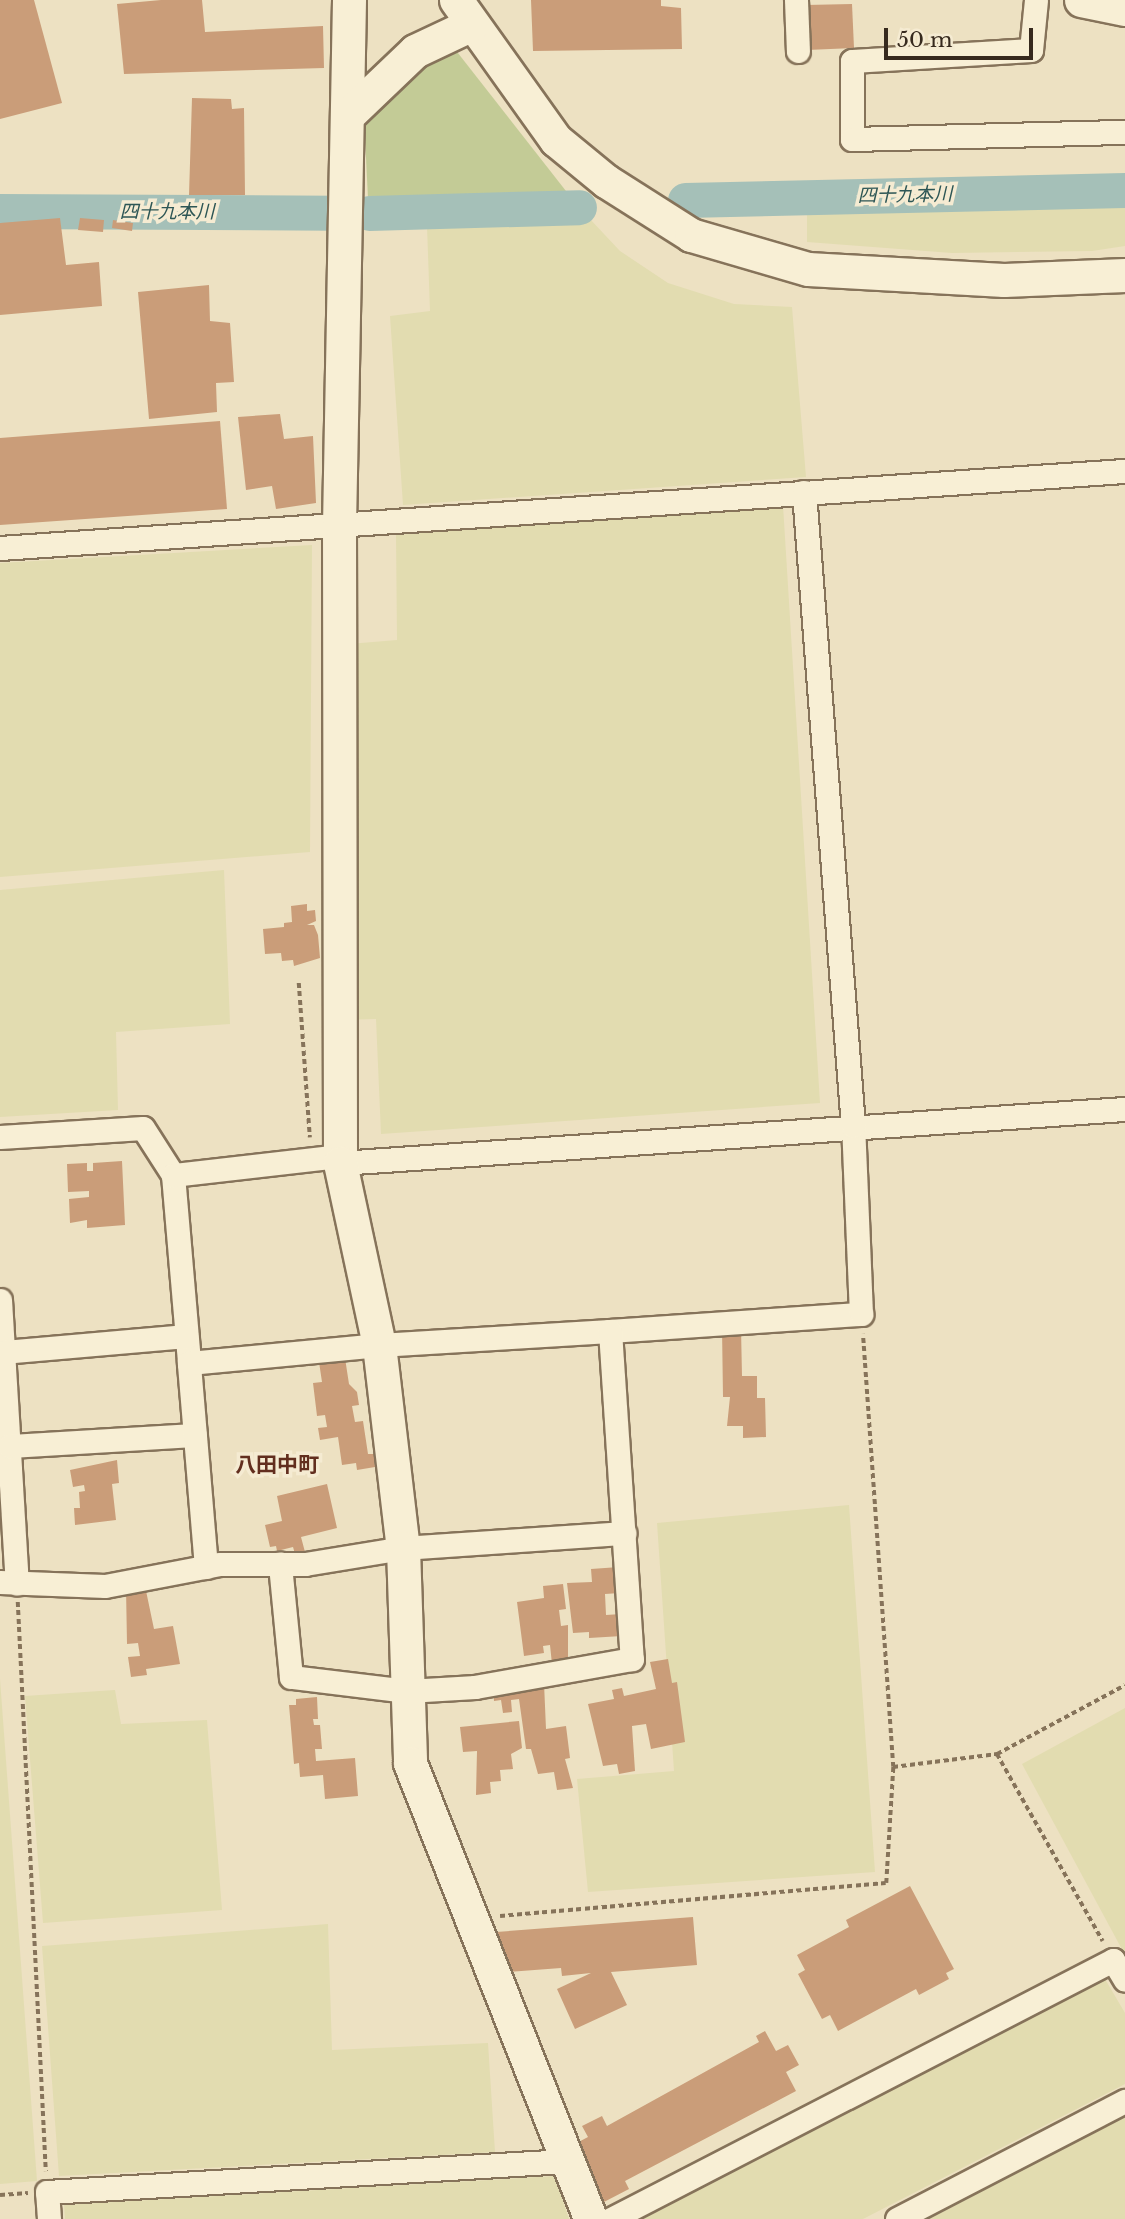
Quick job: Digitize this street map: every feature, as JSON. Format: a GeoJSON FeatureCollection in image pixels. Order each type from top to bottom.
{"type":"FeatureCollection","features":[{"type":"Feature","properties":{"kind":"street"},"geometry":{"type":"LineString","coordinates":[[349,0],[330,1159],[379,1345],[403,1548],[410,1763],[591,2219]]}},
{"type":"Feature","properties":{"kind":"street"},"geometry":{"type":"LineString","coordinates":[[796,0],[798,51]]}},
{"type":"Feature","properties":{"kind":"street"},"geometry":{"type":"LineString","coordinates":[[1036,0],[1031,50],[852,61],[852,139],[1125,132]]}},
{"type":"Feature","properties":{"kind":"street"},"geometry":{"type":"LineString","coordinates":[[1082,0],[1125,9]]}},
{"type":"Feature","properties":{"kind":"street"},"geometry":{"type":"LineString","coordinates":[[347,116],[415,51],[464,12],[556,140],[606,181],[691,235],[808,269],[1004,280],[1125,275]]}},
{"type":"Feature","properties":{"kind":"street"},"geometry":{"type":"LineString","coordinates":[[0,548],[1125,471]]}},
{"type":"Feature","properties":{"kind":"street"},"geometry":{"type":"LineString","coordinates":[[189,1363],[379,1345],[861,1314],[853,1126],[804,492]]}},
{"type":"Feature","properties":{"kind":"street"},"geometry":{"type":"LineString","coordinates":[[173,1175],[330,1159],[1125,1109]]}},
{"type":"Feature","properties":{"kind":"street"},"geometry":{"type":"LineString","coordinates":[[0,1137],[143,1128],[173,1175],[206,1567]]}},
{"type":"Feature","properties":{"kind":"street"},"geometry":{"type":"LineString","coordinates":[[0,1300],[9,1446],[8,1582],[105,1586],[206,1567],[280,1564],[403,1548],[624,1533]]}},
{"type":"Feature","properties":{"kind":"street"},"geometry":{"type":"LineString","coordinates":[[280,1564],[291,1677],[407,1691],[475,1687],[632,1659],[610,1331]]}},
{"type":"Feature","properties":{"kind":"street"},"geometry":{"type":"LineString","coordinates":[[3,1352],[186,1336]]}},
{"type":"Feature","properties":{"kind":"street"},"geometry":{"type":"LineString","coordinates":[[9,1446],[195,1435]]}},
{"type":"Feature","properties":{"kind":"street"},"geometry":{"type":"LineString","coordinates":[[611,2219],[1113,1959],[1125,1980]]}},
{"type":"Feature","properties":{"kind":"street"},"geometry":{"type":"LineString","coordinates":[[897,2219],[1125,2101]]}},
{"type":"Feature","properties":{"kind":"street"},"geometry":{"type":"LineString","coordinates":[[49,2219],[47,2192],[566,2161]]}},
{"type":"Feature","properties":{"kind":"path"},"geometry":{"type":"LineString","coordinates":[[299,983],[330,1159]]}},
{"type":"Feature","properties":{"kind":"path"},"geometry":{"type":"LineString","coordinates":[[473,1918],[886,1883],[893,1767],[861,1314]]}},
{"type":"Feature","properties":{"kind":"path"},"geometry":{"type":"LineString","coordinates":[[0,2195],[47,2192],[8,1582]]}},
{"type":"Feature","properties":{"kind":"path"},"geometry":{"type":"LineString","coordinates":[[893,1767],[997,1754],[1125,1685]]}},
{"type":"Feature","properties":{"kind":"path"},"geometry":{"type":"LineString","coordinates":[[997,1754],[1113,1959]]}},
{"type":"Feature","properties":{"kind":"shaded area"},"geometry":{"type":"Polygon","coordinates":[[[1125,200],[1125,246],[1092,251],[952,253],[807,242],[807,211],[1125,200]]]}},
{"type":"Feature","properties":{"kind":"shaded area"},"geometry":{"type":"Polygon","coordinates":[[[589,218],[620,251],[668,283],[734,304],[792,307],[806,477],[403,505],[390,316],[430,311],[427,226],[589,218]]]}},
{"type":"Feature","properties":{"kind":"shaded area"},"geometry":{"type":"Polygon","coordinates":[[[783,505],[820,1103],[381,1134],[376,1019],[342,1020],[349,644],[397,640],[396,535],[783,505]]]}},
{"type":"Feature","properties":{"kind":"shaded area"},"geometry":{"type":"Polygon","coordinates":[[[312,545],[310,852],[0,877],[0,563],[312,545]]]}},
{"type":"Feature","properties":{"kind":"shaded area"},"geometry":{"type":"Polygon","coordinates":[[[224,870],[230,1024],[116,1032],[118,1110],[0,1117],[0,890],[224,870]]]}},
{"type":"Feature","properties":{"kind":"shaded area"},"geometry":{"type":"Polygon","coordinates":[[[849,1505],[875,1872],[588,1892],[577,1779],[674,1771],[657,1523],[849,1505]]]}},
{"type":"Feature","properties":{"kind":"shaded area"},"geometry":{"type":"Polygon","coordinates":[[[0,1679],[37,2181],[0,2184],[0,1679]]]}},
{"type":"Feature","properties":{"kind":"shaded area"},"geometry":{"type":"Polygon","coordinates":[[[115,1690],[121,1724],[207,1720],[222,1910],[43,1923],[25,1696],[115,1690]]]}},
{"type":"Feature","properties":{"kind":"shaded area"},"geometry":{"type":"Polygon","coordinates":[[[1125,1708],[1125,1955],[1022,1764],[1125,1708]]]}},
{"type":"Feature","properties":{"kind":"shaded area"},"geometry":{"type":"Polygon","coordinates":[[[328,1924],[332,2050],[488,2043],[495,2152],[59,2176],[42,1946],[328,1924]]]}},
{"type":"Feature","properties":{"kind":"shaded area"},"geometry":{"type":"Polygon","coordinates":[[[1105,1979],[1125,2013],[1125,2084],[863,2219],[641,2219],[1105,1979]]]}},
{"type":"Feature","properties":{"kind":"shaded area"},"geometry":{"type":"Polygon","coordinates":[[[1125,2116],[1125,2219],[929,2219],[1125,2116]]]}},
{"type":"Feature","properties":{"kind":"shaded area"},"geometry":{"type":"Polygon","coordinates":[[[555,2176],[569,2219],[65,2219],[64,2205],[555,2176]]]}},
{"type":"Feature","properties":{"kind":"green space"},"geometry":{"type":"Polygon","coordinates":[[[454,48],[573,200],[368,199],[364,116],[418,64],[454,48]]]}},
{"type":"Feature","properties":{"kind":"building"},"geometry":{"type":"Polygon","coordinates":[[[0,0],[34,0],[62,103],[0,119],[0,0]]]}},
{"type":"Feature","properties":{"kind":"building"},"geometry":{"type":"Polygon","coordinates":[[[202,0],[205,32],[323,26],[324,68],[124,74],[117,4],[202,0]]]}},
{"type":"Feature","properties":{"kind":"building"},"geometry":{"type":"Polygon","coordinates":[[[531,0],[661,0],[661,6],[681,8],[682,49],[533,51],[531,0]]]}},
{"type":"Feature","properties":{"kind":"building"},"geometry":{"type":"Polygon","coordinates":[[[852,4],[854,48],[807,50],[806,5],[852,4]]]}},
{"type":"Feature","properties":{"kind":"building"},"geometry":{"type":"Polygon","coordinates":[[[192,98],[231,99],[232,109],[244,108],[245,195],[189,195],[192,98]]]}},
{"type":"Feature","properties":{"kind":"building"},"geometry":{"type":"Polygon","coordinates":[[[60,218],[66,265],[99,262],[102,306],[0,315],[0,223],[60,218]]]}},
{"type":"Feature","properties":{"kind":"building"},"geometry":{"type":"Polygon","coordinates":[[[80,218],[104,220],[103,232],[78,230],[80,218]]]}},
{"type":"Feature","properties":{"kind":"building"},"geometry":{"type":"Polygon","coordinates":[[[113,220],[133,223],[132,231],[112,228],[113,220]]]}},
{"type":"Feature","properties":{"kind":"building"},"geometry":{"type":"Polygon","coordinates":[[[209,285],[210,321],[230,323],[234,382],[216,383],[217,412],[149,419],[138,292],[209,285]]]}},
{"type":"Feature","properties":{"kind":"building"},"geometry":{"type":"Polygon","coordinates":[[[280,414],[284,439],[313,436],[316,503],[276,509],[272,486],[246,490],[238,417],[280,414]]]}},
{"type":"Feature","properties":{"kind":"building"},"geometry":{"type":"Polygon","coordinates":[[[220,421],[227,509],[0,525],[0,438],[220,421]]]}},
{"type":"Feature","properties":{"kind":"building"},"geometry":{"type":"Polygon","coordinates":[[[307,904],[307,911],[315,910],[316,921],[307,925],[314,925],[318,935],[320,958],[294,966],[293,960],[282,961],[281,953],[265,954],[263,929],[284,927],[284,923],[292,922],[291,906],[307,904]]]}},
{"type":"Feature","properties":{"kind":"building"},"geometry":{"type":"Polygon","coordinates":[[[122,1161],[125,1225],[87,1228],[87,1220],[70,1223],[69,1199],[89,1197],[89,1191],[68,1192],[67,1164],[87,1163],[87,1171],[93,1171],[93,1163],[122,1161]]]}},
{"type":"Feature","properties":{"kind":"building"},"geometry":{"type":"Polygon","coordinates":[[[722,1328],[741,1328],[742,1376],[757,1376],[757,1398],[765,1398],[766,1437],[743,1438],[743,1426],[727,1426],[730,1397],[723,1397],[722,1328]]]}},
{"type":"Feature","properties":{"kind":"building"},"geometry":{"type":"Polygon","coordinates":[[[345,1358],[349,1384],[357,1392],[359,1405],[352,1406],[355,1422],[363,1421],[368,1454],[374,1454],[375,1467],[357,1470],[356,1463],[342,1465],[338,1437],[320,1440],[318,1428],[327,1427],[325,1415],[317,1416],[313,1383],[322,1382],[319,1362],[345,1358]]]}},
{"type":"Feature","properties":{"kind":"building"},"geometry":{"type":"Polygon","coordinates":[[[117,1460],[119,1483],[112,1484],[116,1520],[75,1525],[74,1508],[80,1508],[79,1492],[85,1491],[84,1485],[73,1487],[70,1470],[117,1460]]]}},
{"type":"Feature","properties":{"kind":"building"},"geometry":{"type":"Polygon","coordinates":[[[327,1484],[337,1528],[301,1537],[305,1552],[295,1554],[293,1547],[277,1551],[276,1546],[270,1547],[265,1525],[282,1521],[277,1496],[327,1484]]]}},
{"type":"Feature","properties":{"kind":"building"},"geometry":{"type":"Polygon","coordinates":[[[619,1567],[620,1593],[605,1594],[606,1615],[621,1614],[622,1636],[589,1638],[589,1632],[573,1633],[567,1583],[592,1582],[591,1569],[619,1567]]]}},
{"type":"Feature","properties":{"kind":"building"},"geometry":{"type":"Polygon","coordinates":[[[563,1584],[566,1609],[559,1610],[561,1626],[568,1625],[568,1662],[552,1664],[550,1645],[543,1646],[544,1653],[524,1656],[517,1602],[544,1598],[543,1586],[563,1584]]]}},
{"type":"Feature","properties":{"kind":"building"},"geometry":{"type":"Polygon","coordinates":[[[145,1586],[154,1629],[173,1626],[180,1664],[146,1669],[147,1675],[131,1677],[128,1657],[140,1656],[138,1643],[127,1644],[126,1588],[145,1586]]]}},
{"type":"Feature","properties":{"kind":"building"},"geometry":{"type":"Polygon","coordinates":[[[668,1659],[672,1683],[677,1682],[685,1742],[651,1749],[646,1724],[632,1726],[635,1771],[619,1774],[617,1764],[603,1766],[588,1704],[614,1699],[612,1690],[622,1688],[624,1696],[656,1689],[650,1662],[668,1659]]]}},
{"type":"Feature","properties":{"kind":"building"},"geometry":{"type":"Polygon","coordinates":[[[544,1683],[546,1729],[566,1726],[570,1758],[565,1759],[573,1788],[557,1790],[554,1772],[538,1774],[531,1749],[526,1749],[519,1699],[511,1700],[512,1712],[503,1713],[501,1700],[494,1701],[493,1689],[544,1683]]]}},
{"type":"Feature","properties":{"kind":"building"},"geometry":{"type":"Polygon","coordinates":[[[317,1697],[318,1719],[313,1719],[314,1725],[320,1725],[322,1749],[315,1749],[316,1761],[355,1758],[358,1796],[325,1799],[323,1775],[300,1777],[299,1763],[294,1764],[289,1705],[296,1705],[296,1699],[317,1697]]]}},
{"type":"Feature","properties":{"kind":"building"},"geometry":{"type":"Polygon","coordinates":[[[519,1721],[522,1748],[511,1754],[513,1769],[500,1770],[501,1781],[490,1782],[491,1793],[476,1795],[477,1751],[463,1752],[460,1727],[519,1721]]]}},
{"type":"Feature","properties":{"kind":"building"},"geometry":{"type":"Polygon","coordinates":[[[910,1886],[954,1969],[946,1973],[949,1979],[919,1995],[916,1989],[838,2031],[830,2015],[822,2019],[798,1974],[805,1970],[797,1955],[849,1927],[846,1920],[910,1886]]]}},
{"type":"Feature","properties":{"kind":"building"},"geometry":{"type":"Polygon","coordinates":[[[693,1917],[697,1965],[611,1972],[627,2005],[575,2029],[557,1989],[591,1973],[562,1976],[561,1968],[483,1974],[469,1934],[693,1917]]]}},
{"type":"Feature","properties":{"kind":"building"},"geometry":{"type":"Polygon","coordinates":[[[765,2031],[776,2051],[788,2045],[799,2065],[786,2072],[796,2091],[625,2181],[629,2189],[602,2203],[571,2146],[588,2137],[582,2126],[602,2116],[607,2126],[759,2042],[756,2036],[765,2031]]]}},
{"type":"Feature","properties":{"kind":"waterway","name":"四十九本川"},"geometry":{"type":"LineString","coordinates":[[685,200],[1125,190]]}},
{"type":"Feature","properties":{"kind":"waterway","name":"四十九本川"},"geometry":{"type":"LineString","coordinates":[[369,213],[579,207]]}},
{"type":"Feature","properties":{"kind":"waterway","name":"四十九本川"},"geometry":{"type":"LineString","coordinates":[[0,211],[334,213]]}},
{"type":"Feature","properties":{"kind":"district","name":"八田中町"},"geometry":{"type":"Point","coordinates":[277,1465]}}]}
